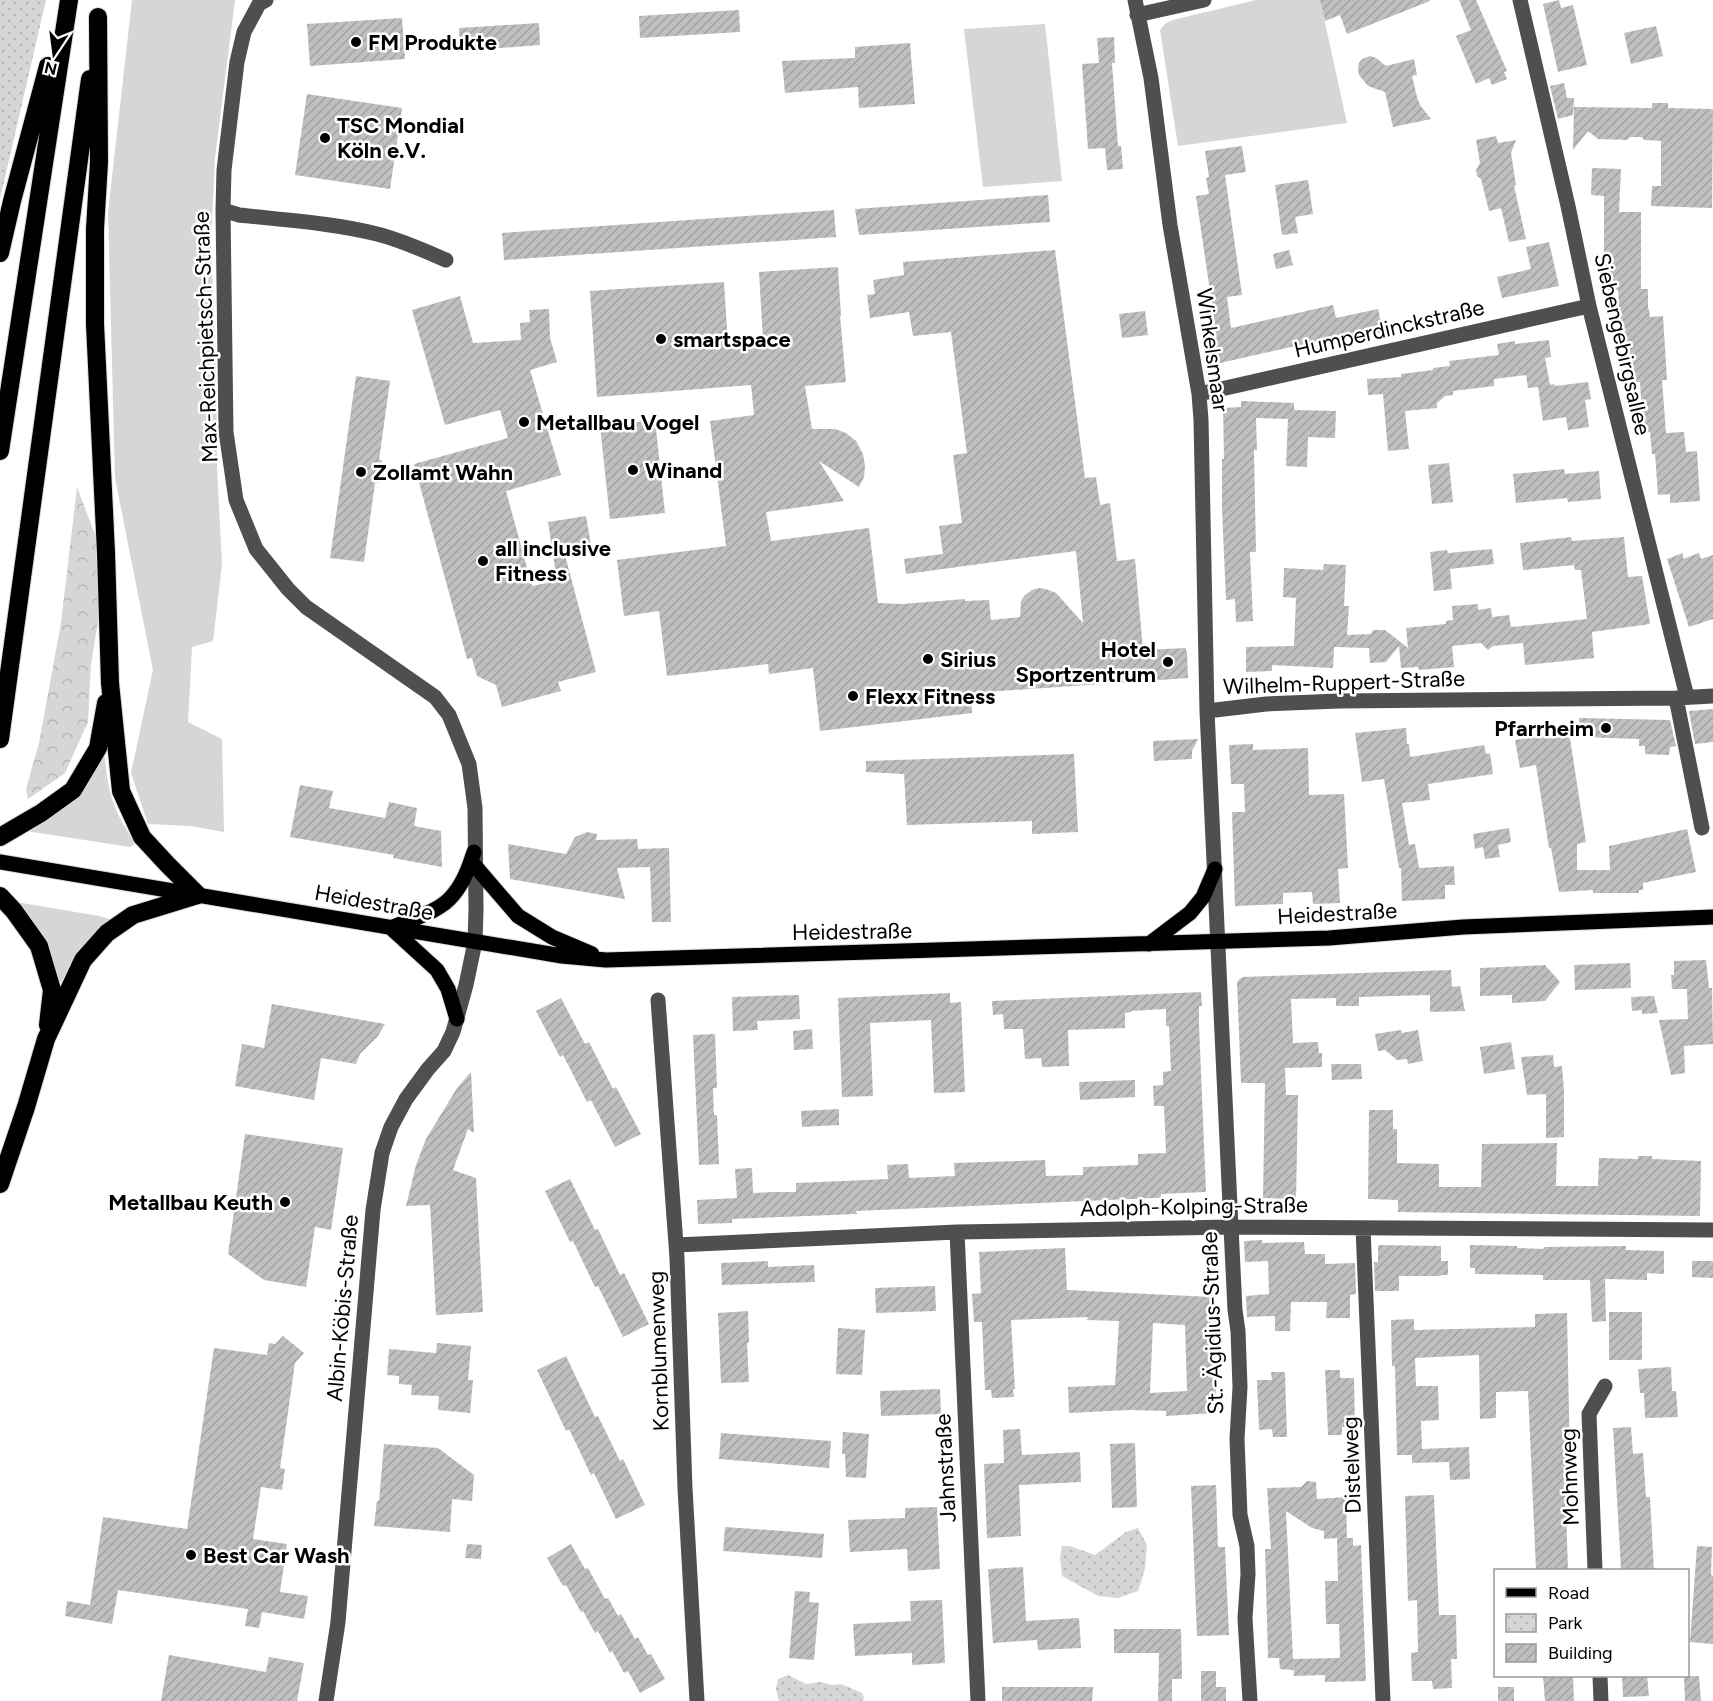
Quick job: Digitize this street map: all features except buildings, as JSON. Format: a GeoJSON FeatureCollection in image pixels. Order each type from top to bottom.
{"type":"FeatureCollection","features":[{"type":"Feature","properties":{"kind":"highway"},"geometry":{"type":"LineString","coordinates":[[0,253],[67,0]]}},
{"type":"Feature","properties":{"kind":"highway"},"geometry":{"type":"LineString","coordinates":[[0,452],[67,0]]}},
{"type":"Feature","properties":{"kind":"highway"},"geometry":{"type":"LineString","coordinates":[[0,1184],[46,1039],[84,960],[107,933],[133,915],[198,895],[142,837],[122,791],[110,683],[95,324],[95,229],[99,162],[99,9]]}},
{"type":"Feature","properties":{"kind":"highway"},"geometry":{"type":"LineString","coordinates":[[0,740],[99,9]]}},
{"type":"Feature","properties":{"kind":"highway"},"geometry":{"type":"LineString","coordinates":[[0,837],[73,790],[98,748],[110,683]]}},
{"type":"Feature","properties":{"kind":"highway"},"geometry":{"type":"LineString","coordinates":[[0,896],[14,911],[39,946],[52,990],[46,1039]]}},
{"type":"Feature","properties":{"kind":"main road"},"geometry":{"type":"LineString","coordinates":[[457,1019],[448,989],[438,970],[391,928],[447,901],[475,859],[518,916],[552,937],[606,960]]}},
{"type":"Feature","properties":{"kind":"main road","name":"Heidestraße"},"geometry":{"type":"LineString","coordinates":[[0,862],[475,942],[562,956],[606,960],[1329,938],[1507,925],[1713,917]]}},
{"type":"Feature","properties":{"kind":"main road"},"geometry":{"type":"LineString","coordinates":[[1149,944],[1190,913],[1203,897],[1215,869]]}},
{"type":"Feature","properties":{"kind":"street","name":"Max-Reichpietsch-Straße"},"geometry":{"type":"LineString","coordinates":[[266,0],[259,4],[244,32],[237,62],[224,170],[226,432],[236,500],[256,549],[288,589],[306,607],[435,697],[450,715],[469,764],[474,808],[475,942]]}},
{"type":"Feature","properties":{"kind":"street"},"geometry":{"type":"LineString","coordinates":[[1136,7],[1204,0]]}},
{"type":"Feature","properties":{"kind":"street","name":"Siebengebirgsallee"},"geometry":{"type":"LineString","coordinates":[[1520,0],[1568,206],[1588,306],[1682,697],[1702,828]]}},
{"type":"Feature","properties":{"kind":"street","name":"Winkelsmaar"},"geometry":{"type":"LineString","coordinates":[[1136,7],[1151,78],[1170,225],[1199,394],[1208,711]]}},
{"type":"Feature","properties":{"kind":"street"},"geometry":{"type":"LineString","coordinates":[[223,210],[240,215],[351,228],[406,243],[446,260]]}},
{"type":"Feature","properties":{"kind":"street","name":"Humperdinckstraße"},"geometry":{"type":"LineString","coordinates":[[1199,394],[1588,306]]}},
{"type":"Feature","properties":{"kind":"street","name":"Wilhelm-Ruppert-Straße"},"geometry":{"type":"LineString","coordinates":[[1218,941],[1208,711],[1266,704],[1339,701],[1713,696]]}},
{"type":"Feature","properties":{"kind":"street","name":"St.-Ägidius-Straße"},"geometry":{"type":"LineString","coordinates":[[1218,941],[1235,1310],[1238,1330],[1240,1387],[1237,1439],[1240,1515],[1247,1546],[1246,1631],[1250,1701]]}},
{"type":"Feature","properties":{"kind":"street","name":"Albin-Köbis-Straße"},"geometry":{"type":"LineString","coordinates":[[326,1701],[338,1622],[372,1210],[382,1153],[391,1127],[406,1099],[444,1052],[453,1032],[475,942]]}},
{"type":"Feature","properties":{"kind":"street","name":"Kornblumenweg"},"geometry":{"type":"LineString","coordinates":[[658,1000],[676,1245],[685,1488],[697,1701]]}},
{"type":"Feature","properties":{"kind":"street","name":"Adolph-Kolping-Straße"},"geometry":{"type":"LineString","coordinates":[[676,1245],[957,1232],[1231,1227],[1713,1230]]}},
{"type":"Feature","properties":{"kind":"street","name":"Distelweg"},"geometry":{"type":"LineString","coordinates":[[1363,1228],[1383,1701]]}},
{"type":"Feature","properties":{"kind":"street","name":"Jahnstraße"},"geometry":{"type":"LineString","coordinates":[[957,1232],[978,1701]]}},
{"type":"Feature","properties":{"kind":"street","name":"Mohnweg"},"geometry":{"type":"LineString","coordinates":[[1595,1569],[1589,1414],[1605,1386]]}},
{"type":"Feature","properties":{"kind":"street"},"geometry":{"type":"LineString","coordinates":[[1600,1677],[1601,1701]]}},
{"type":"Feature","properties":{"kind":"green space"},"geometry":{"type":"Polygon","coordinates":[[[0,0],[46,0],[0,199],[0,0]]]}},
{"type":"Feature","properties":{"kind":"green space"},"geometry":{"type":"Polygon","coordinates":[[[132,0],[235,0],[215,158],[211,244],[222,564],[213,641],[192,647],[188,722],[222,739],[224,832],[190,826],[148,824],[131,773],[153,670],[115,478],[108,212],[132,0]]]}},
{"type":"Feature","properties":{"kind":"green space"},"geometry":{"type":"Polygon","coordinates":[[[1256,0],[1320,0],[1347,123],[1178,146],[1160,30],[1166,23],[1173,20],[1256,0]]]}},
{"type":"Feature","properties":{"kind":"green space"},"geometry":{"type":"Polygon","coordinates":[[[1045,24],[1062,181],[983,187],[964,29],[1045,24]]]}},
{"type":"Feature","properties":{"kind":"green space"},"geometry":{"type":"Polygon","coordinates":[[[77,487],[94,532],[101,537],[101,604],[91,664],[88,722],[65,773],[28,799],[26,789],[39,743],[61,623],[77,487]]]}},
{"type":"Feature","properties":{"kind":"green space"},"geometry":{"type":"Polygon","coordinates":[[[101,756],[105,758],[108,783],[114,804],[136,844],[130,847],[26,831],[101,756]]]}},
{"type":"Feature","properties":{"kind":"green space"},"geometry":{"type":"Polygon","coordinates":[[[16,902],[113,920],[83,946],[61,982],[57,981],[51,958],[42,938],[16,902]]]}},
{"type":"Feature","properties":{"kind":"green space"},"geometry":{"type":"Polygon","coordinates":[[[1138,1528],[1147,1545],[1145,1569],[1138,1591],[1118,1598],[1098,1596],[1062,1576],[1060,1557],[1062,1546],[1070,1546],[1095,1555],[1126,1532],[1138,1528]]]}},
{"type":"Feature","properties":{"kind":"green space"},"geometry":{"type":"Polygon","coordinates":[[[788,1675],[806,1684],[821,1682],[832,1685],[840,1684],[862,1693],[864,1698],[863,1701],[779,1701],[776,1689],[778,1679],[788,1675]]]}},
{"type":"Feature","properties":{"kind":"place","name":"FM Produkte"},"geometry":{"type":"Point","coordinates":[356,42]}},
{"type":"Feature","properties":{"kind":"place","name":"TSC Mondial Köln e.V."},"geometry":{"type":"Point","coordinates":[325,138]}},
{"type":"Feature","properties":{"kind":"place","name":"smartspace"},"geometry":{"type":"Point","coordinates":[661,339]}},
{"type":"Feature","properties":{"kind":"place","name":"Metallbau Vogel"},"geometry":{"type":"Point","coordinates":[524,422]}},
{"type":"Feature","properties":{"kind":"place","name":"Winand"},"geometry":{"type":"Point","coordinates":[633,470]}},
{"type":"Feature","properties":{"kind":"place","name":"Zollamt Wahn"},"geometry":{"type":"Point","coordinates":[361,472]}},
{"type":"Feature","properties":{"kind":"place","name":"all inclusive Fitness"},"geometry":{"type":"Point","coordinates":[483,561]}},
{"type":"Feature","properties":{"kind":"place","name":"Sirius"},"geometry":{"type":"Point","coordinates":[928,659]}},
{"type":"Feature","properties":{"kind":"place","name":"Hotel Sportzentrum"},"geometry":{"type":"Point","coordinates":[1168,662]}},
{"type":"Feature","properties":{"kind":"place","name":"Flexx Fitness"},"geometry":{"type":"Point","coordinates":[853,696]}},
{"type":"Feature","properties":{"kind":"place","name":"Pfarrheim"},"geometry":{"type":"Point","coordinates":[1606,728]}},
{"type":"Feature","properties":{"kind":"place","name":"Metallbau Keuth"},"geometry":{"type":"Point","coordinates":[285,1202]}},
{"type":"Feature","properties":{"kind":"place","name":"Best Car Wash"},"geometry":{"type":"Point","coordinates":[191,1555]}}]}
